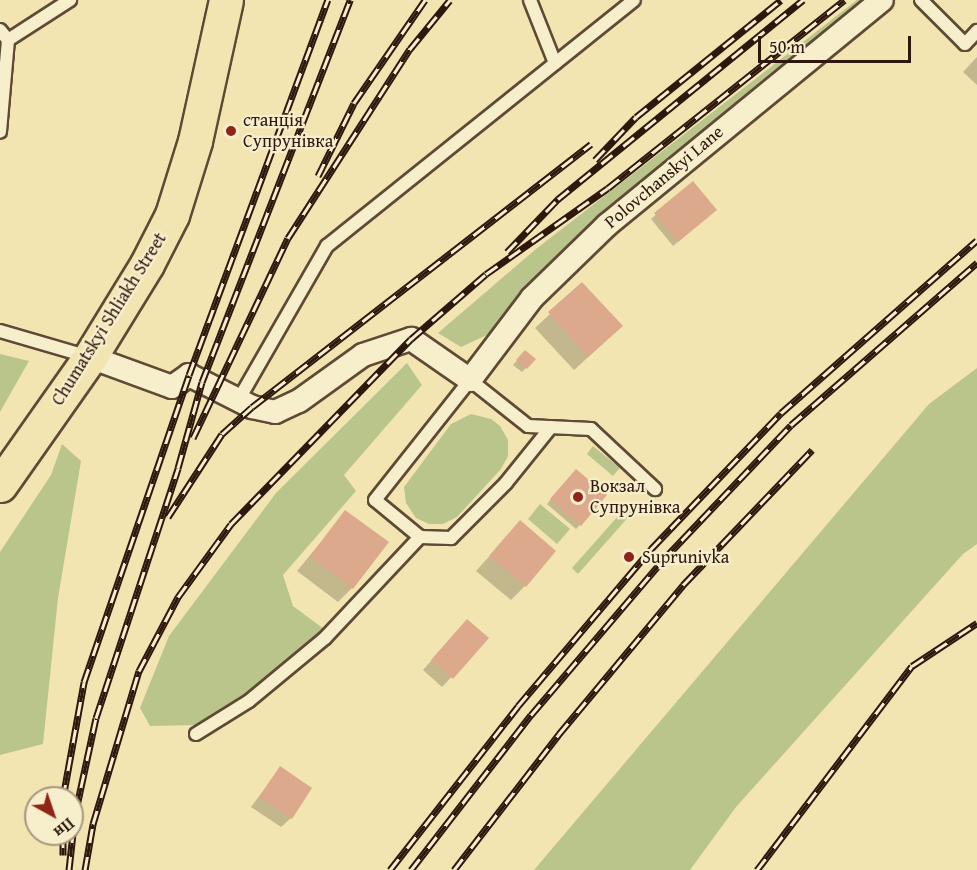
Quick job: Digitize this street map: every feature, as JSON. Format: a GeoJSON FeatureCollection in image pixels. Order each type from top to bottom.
{"type":"FeatureCollection","features":[{"type":"Feature","properties":{"kind":"main road","name":"Chumatskyi Shliakh Street"},"geometry":{"type":"LineString","coordinates":[[0,486],[90,357],[147,264],[172,214],[195,141],[226,0]]}},
{"type":"Feature","properties":{"kind":"street","name":"Polovchanskyi Lane"},"geometry":{"type":"LineString","coordinates":[[470,380],[532,298],[607,225],[882,0]]}},
{"type":"Feature","properties":{"kind":"street"},"geometry":{"type":"LineString","coordinates":[[90,357],[172,387],[189,375],[239,399],[275,412],[299,401],[363,355],[411,339],[470,380]]}},
{"type":"Feature","properties":{"kind":"lane"},"geometry":{"type":"LineString","coordinates":[[0,132],[4,35],[70,0]]}},
{"type":"Feature","properties":{"kind":"lane"},"geometry":{"type":"LineString","coordinates":[[530,0],[555,63]]}},
{"type":"Feature","properties":{"kind":"lane"},"geometry":{"type":"LineString","coordinates":[[239,399],[327,246],[634,0]]}},
{"type":"Feature","properties":{"kind":"lane"},"geometry":{"type":"LineString","coordinates":[[921,0],[965,44],[977,31]]}},
{"type":"Feature","properties":{"kind":"lane"},"geometry":{"type":"LineString","coordinates":[[0,331],[90,357]]}},
{"type":"Feature","properties":{"kind":"lane"},"geometry":{"type":"LineString","coordinates":[[551,427],[506,483],[451,538],[420,537],[375,500],[470,380],[528,426],[551,427],[591,429],[655,489]]}},
{"type":"Feature","properties":{"kind":"lane"},"geometry":{"type":"LineString","coordinates":[[196,734],[249,701],[325,638],[420,537]]}},
{"type":"Feature","properties":{"kind":"green space"},"geometry":{"type":"Polygon","coordinates":[[[857,0],[873,0],[502,328],[461,347],[438,333],[536,249],[857,0]]]}},
{"type":"Feature","properties":{"kind":"green space"},"geometry":{"type":"Polygon","coordinates":[[[0,354],[29,361],[0,412],[0,354]]]}},
{"type":"Feature","properties":{"kind":"green space"},"geometry":{"type":"Polygon","coordinates":[[[407,363],[422,385],[344,475],[356,491],[283,575],[293,606],[324,629],[251,692],[200,725],[150,726],[140,708],[169,636],[276,493],[407,363]]]}},
{"type":"Feature","properties":{"kind":"green space"},"geometry":{"type":"Polygon","coordinates":[[[977,368],[977,544],[963,554],[736,807],[690,870],[534,870],[929,404],[977,368]]]}},
{"type":"Feature","properties":{"kind":"green space"},"geometry":{"type":"Polygon","coordinates":[[[471,414],[491,419],[500,426],[508,440],[508,456],[501,469],[457,517],[443,524],[429,524],[416,518],[406,503],[404,487],[451,424],[471,414]]]}},
{"type":"Feature","properties":{"kind":"green space"},"geometry":{"type":"Polygon","coordinates":[[[62,444],[81,461],[58,598],[43,744],[0,755],[0,552],[51,475],[62,444]]]}},
{"type":"Feature","properties":{"kind":"green space"},"geometry":{"type":"Polygon","coordinates":[[[593,446],[620,468],[613,476],[587,454],[593,446]]]}},
{"type":"Feature","properties":{"kind":"green space"},"geometry":{"type":"Polygon","coordinates":[[[540,504],[570,529],[557,544],[528,519],[540,504]]]}},
{"type":"Feature","properties":{"kind":"green space"},"geometry":{"type":"Polygon","coordinates":[[[626,507],[632,513],[578,574],[572,568],[626,507]]]}},
{"type":"Feature","properties":{"kind":"building"},"geometry":{"type":"Polygon","coordinates":[[[693,181],[717,210],[678,242],[654,213],[693,181]]]}},
{"type":"Feature","properties":{"kind":"building"},"geometry":{"type":"Polygon","coordinates":[[[582,282],[623,326],[588,357],[548,312],[582,282]]]}},
{"type":"Feature","properties":{"kind":"building"},"geometry":{"type":"Polygon","coordinates":[[[525,350],[536,359],[527,369],[516,360],[525,350]]]}},
{"type":"Feature","properties":{"kind":"building","name":"Вокзал Супрунівка"},"geometry":{"type":"Polygon","coordinates":[[[576,469],[607,495],[581,526],[550,499],[576,469]]]}},
{"type":"Feature","properties":{"kind":"building"},"geometry":{"type":"Polygon","coordinates":[[[345,510],[389,542],[353,589],[310,556],[345,510]]]}},
{"type":"Feature","properties":{"kind":"building"},"geometry":{"type":"Polygon","coordinates":[[[520,520],[556,551],[526,587],[489,556],[520,520]]]}},
{"type":"Feature","properties":{"kind":"building"},"geometry":{"type":"Polygon","coordinates":[[[467,619],[489,638],[453,679],[431,660],[467,619]]]}},
{"type":"Feature","properties":{"kind":"building"},"geometry":{"type":"Polygon","coordinates":[[[280,766],[312,788],[292,819],[259,797],[280,766]]]}},
{"type":"Feature","properties":{"kind":"railway"},"geometry":{"type":"LineString","coordinates":[[65,786],[84,682],[189,375],[328,0]]}},
{"type":"Feature","properties":{"kind":"railway"},"geometry":{"type":"LineString","coordinates":[[69,870],[75,815],[96,718],[178,468],[202,382],[350,0]]}},
{"type":"Feature","properties":{"kind":"railway"},"geometry":{"type":"LineString","coordinates":[[318,176],[354,103],[425,0]]}},
{"type":"Feature","properties":{"kind":"railway"},"geometry":{"type":"LineString","coordinates":[[193,438],[288,238],[410,49],[450,0]]}},
{"type":"Feature","properties":{"kind":"railway"},"geometry":{"type":"LineString","coordinates":[[595,160],[636,117],[781,0]]}},
{"type":"Feature","properties":{"kind":"railway"},"geometry":{"type":"LineString","coordinates":[[507,252],[558,199],[803,0]]}},
{"type":"Feature","properties":{"kind":"railway"},"geometry":{"type":"LineString","coordinates":[[85,870],[93,824],[139,671],[178,597],[231,524],[411,339],[486,274],[608,188],[844,0]]}},
{"type":"Feature","properties":{"kind":"railway"},"geometry":{"type":"LineString","coordinates":[[168,517],[222,434],[252,407],[591,144]]}},
{"type":"Feature","properties":{"kind":"railway"},"geometry":{"type":"LineString","coordinates":[[390,870],[518,706],[651,549],[781,413],[977,240]]}},
{"type":"Feature","properties":{"kind":"railway"},"geometry":{"type":"LineString","coordinates":[[411,870],[531,715],[662,561],[791,425],[977,263]]}},
{"type":"Feature","properties":{"kind":"railway"},"geometry":{"type":"LineString","coordinates":[[454,870],[559,734],[683,585],[812,450]]}},
{"type":"Feature","properties":{"kind":"railway"},"geometry":{"type":"LineString","coordinates":[[757,870],[912,666],[977,623]]}},
{"type":"Feature","properties":{"kind":"railway"},"geometry":{"type":"LineString","coordinates":[[63,846],[63,855]]}},
{"type":"Feature","properties":{"kind":"place","name":"станція Супрунівка"},"geometry":{"type":"Point","coordinates":[231,131]}},
{"type":"Feature","properties":{"kind":"place","name":"Вокзал Супрунівка"},"geometry":{"type":"Point","coordinates":[578,497]}},
{"type":"Feature","properties":{"kind":"place","name":"Suprunivka"},"geometry":{"type":"Point","coordinates":[629,557]}}]}
